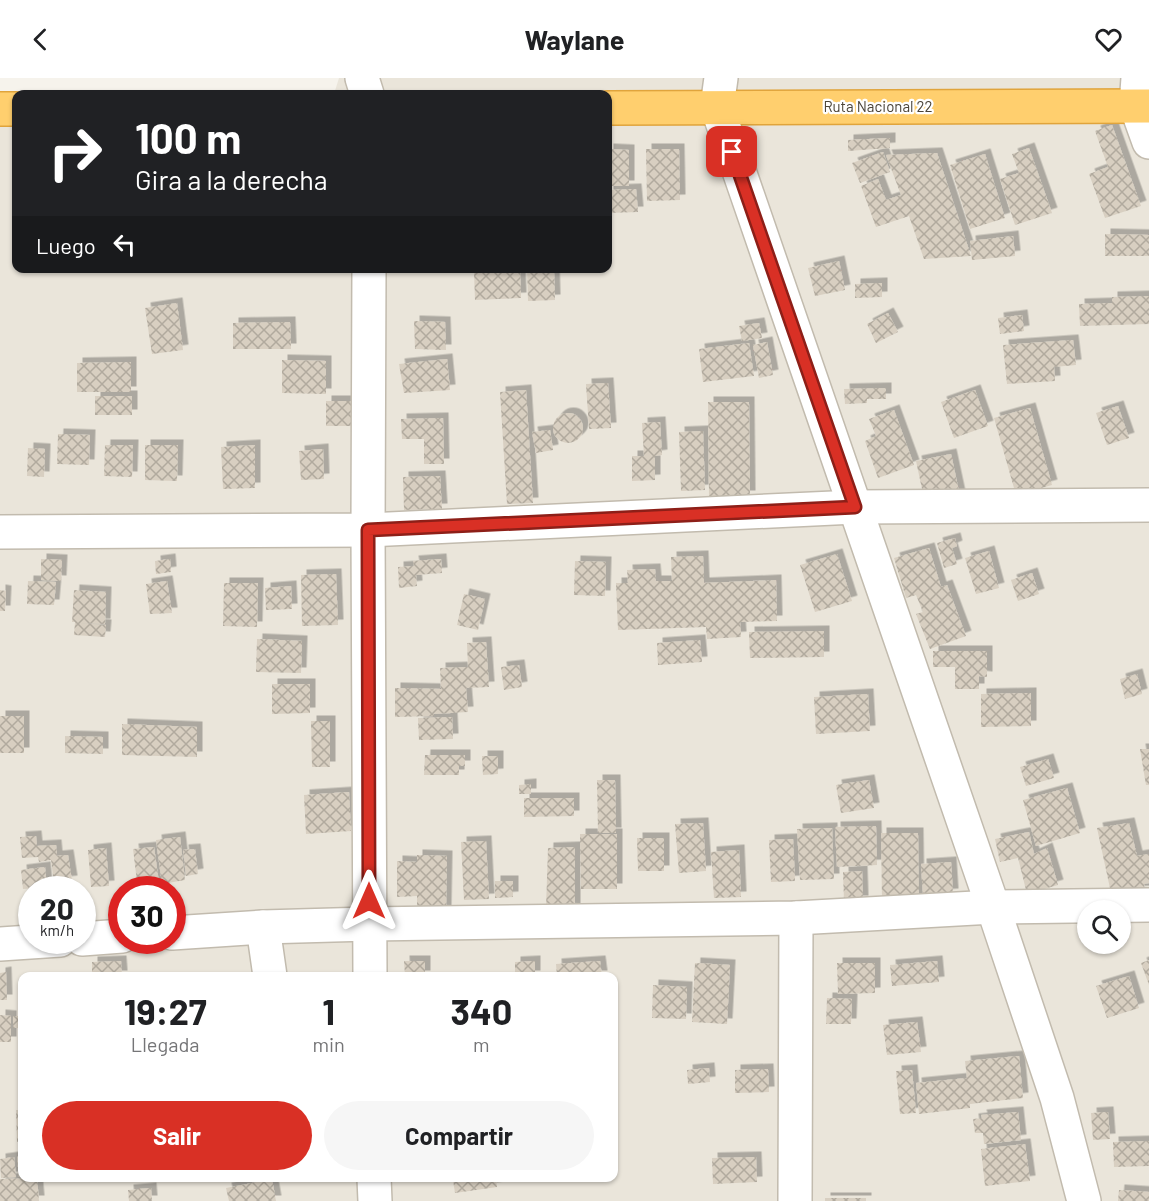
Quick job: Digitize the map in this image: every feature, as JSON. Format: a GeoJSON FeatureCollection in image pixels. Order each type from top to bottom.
{"type":"FeatureCollection","features":[{"type":"Feature","properties":{"kind":"highway","name":"Ruta Nacional 22"},"geometry":{"type":"LineString","coordinates":[[612,107],[719,93],[1141,97]]}},
{"type":"Feature","properties":{"kind":"street"},"geometry":{"type":"LineString","coordinates":[[719,93],[855,507],[1057,1098],[1084,1201]]}},
{"type":"Feature","properties":{"kind":"street"},"geometry":{"type":"LineString","coordinates":[[1141,97],[1149,142]]}},
{"type":"Feature","properties":{"kind":"street"},"geometry":{"type":"LineString","coordinates":[[369,273],[370,972]]}},
{"type":"Feature","properties":{"kind":"street"},"geometry":{"type":"LineString","coordinates":[[0,532],[368,530],[855,507],[1149,505]]}},
{"type":"Feature","properties":{"kind":"street"},"geometry":{"type":"LineString","coordinates":[[186,932],[369,924],[796,918],[993,907],[1149,905]]}},
{"type":"Feature","properties":{"kind":"street"},"geometry":{"type":"LineString","coordinates":[[795,1201],[796,918]]}},
{"type":"Feature","properties":{"kind":"street"},"geometry":{"type":"LineString","coordinates":[[263,927],[269,972]]}},
{"type":"Feature","properties":{"kind":"street"},"geometry":{"type":"LineString","coordinates":[[0,944],[18,943]]}},
{"type":"Feature","properties":{"kind":"street"},"geometry":{"type":"LineString","coordinates":[[374,1182],[375,1201]]}},
{"type":"Feature","properties":{"kind":"shaded area"},"geometry":{"type":"Polygon","coordinates":[[[339,78],[1149,78],[1149,1201],[0,1201],[0,97],[12,97],[12,273],[612,273],[612,90],[335,90],[339,78]]]}},
{"type":"Feature","properties":{"kind":"building"},"geometry":{"type":"Polygon","coordinates":[[[1112,125],[1141,206],[1105,218],[1089,174],[1108,167],[1095,131],[1112,125]]]}},
{"type":"Feature","properties":{"kind":"building"},"geometry":{"type":"Polygon","coordinates":[[[890,138],[890,148],[848,151],[848,140],[890,138]]]}},
{"type":"Feature","properties":{"kind":"building"},"geometry":{"type":"Polygon","coordinates":[[[1029,148],[1052,213],[1015,225],[1000,179],[1019,173],[1012,154],[1029,148]]]}},
{"type":"Feature","properties":{"kind":"building"},"geometry":{"type":"Polygon","coordinates":[[[612,149],[629,150],[629,186],[612,186],[612,149]]]}},
{"type":"Feature","properties":{"kind":"building"},"geometry":{"type":"Polygon","coordinates":[[[646,149],[679,149],[680,200],[647,201],[646,149]]]}},
{"type":"Feature","properties":{"kind":"building"},"geometry":{"type":"Polygon","coordinates":[[[883,152],[890,172],[860,183],[852,163],[883,152]]]}},
{"type":"Feature","properties":{"kind":"building"},"geometry":{"type":"Polygon","coordinates":[[[937,153],[971,256],[924,259],[909,216],[876,227],[861,186],[878,179],[886,200],[901,195],[886,155],[937,153]]]}},
{"type":"Feature","properties":{"kind":"building"},"geometry":{"type":"Polygon","coordinates":[[[985,154],[1005,218],[970,229],[950,165],[985,154]]]}},
{"type":"Feature","properties":{"kind":"building"},"geometry":{"type":"Polygon","coordinates":[[[636,189],[638,212],[612,213],[612,190],[636,189]]]}},
{"type":"Feature","properties":{"kind":"building"},"geometry":{"type":"Polygon","coordinates":[[[1105,234],[1149,235],[1149,256],[1105,256],[1105,234]]]}},
{"type":"Feature","properties":{"kind":"building"},"geometry":{"type":"Polygon","coordinates":[[[1013,236],[1015,256],[972,260],[970,241],[1013,236]]]}},
{"type":"Feature","properties":{"kind":"building"},"geometry":{"type":"Polygon","coordinates":[[[839,261],[845,290],[815,296],[808,268],[839,261]]]}},
{"type":"Feature","properties":{"kind":"building"},"geometry":{"type":"Polygon","coordinates":[[[474,273],[520,273],[521,298],[475,300],[474,273]]]}},
{"type":"Feature","properties":{"kind":"building"},"geometry":{"type":"Polygon","coordinates":[[[527,273],[554,273],[555,300],[528,301],[527,273]]]}},
{"type":"Feature","properties":{"kind":"building"},"geometry":{"type":"Polygon","coordinates":[[[882,283],[882,297],[855,298],[855,284],[882,283]]]}},
{"type":"Feature","properties":{"kind":"building"},"geometry":{"type":"Polygon","coordinates":[[[1149,296],[1149,324],[1080,326],[1079,304],[1112,303],[1112,297],[1149,296]]]}},
{"type":"Feature","properties":{"kind":"building"},"geometry":{"type":"Polygon","coordinates":[[[177,303],[183,350],[152,354],[145,308],[177,303]]]}},
{"type":"Feature","properties":{"kind":"building"},"geometry":{"type":"Polygon","coordinates":[[[888,313],[898,332],[876,343],[867,324],[888,313]]]}},
{"type":"Feature","properties":{"kind":"building"},"geometry":{"type":"Polygon","coordinates":[[[1022,315],[1024,331],[1000,334],[998,318],[1022,315]]]}},
{"type":"Feature","properties":{"kind":"building"},"geometry":{"type":"Polygon","coordinates":[[[414,321],[445,322],[446,350],[415,349],[414,321]]]}},
{"type":"Feature","properties":{"kind":"building"},"geometry":{"type":"Polygon","coordinates":[[[290,322],[291,349],[233,349],[233,323],[290,322]]]}},
{"type":"Feature","properties":{"kind":"building"},"geometry":{"type":"Polygon","coordinates":[[[759,323],[762,338],[742,341],[739,326],[759,323]]]}},
{"type":"Feature","properties":{"kind":"building"},"geometry":{"type":"Polygon","coordinates":[[[1073,340],[1076,365],[1054,367],[1055,381],[1007,384],[1003,345],[1073,340]]]}},
{"type":"Feature","properties":{"kind":"building"},"geometry":{"type":"Polygon","coordinates":[[[767,342],[773,375],[759,378],[753,345],[767,342]]]}},
{"type":"Feature","properties":{"kind":"building"},"geometry":{"type":"Polygon","coordinates":[[[749,343],[754,376],[703,382],[699,349],[749,343]]]}},
{"type":"Feature","properties":{"kind":"building"},"geometry":{"type":"Polygon","coordinates":[[[447,359],[450,390],[404,393],[399,364],[447,359]]]}},
{"type":"Feature","properties":{"kind":"building"},"geometry":{"type":"Polygon","coordinates":[[[282,360],[326,361],[326,394],[282,393],[282,360]]]}},
{"type":"Feature","properties":{"kind":"building"},"geometry":{"type":"Polygon","coordinates":[[[131,362],[131,392],[77,392],[77,363],[131,362]]]}},
{"type":"Feature","properties":{"kind":"building"},"geometry":{"type":"Polygon","coordinates":[[[608,383],[611,428],[589,429],[586,384],[608,383]]]}},
{"type":"Feature","properties":{"kind":"building"},"geometry":{"type":"Polygon","coordinates":[[[886,388],[886,399],[867,399],[867,403],[845,404],[844,389],[886,388]]]}},
{"type":"Feature","properties":{"kind":"building"},"geometry":{"type":"Polygon","coordinates":[[[526,390],[533,503],[507,504],[500,392],[526,390]]]}},
{"type":"Feature","properties":{"kind":"building"},"geometry":{"type":"Polygon","coordinates":[[[975,390],[988,426],[954,438],[941,402],[975,390]]]}},
{"type":"Feature","properties":{"kind":"building"},"geometry":{"type":"Polygon","coordinates":[[[95,396],[132,396],[132,415],[95,415],[95,396]]]}},
{"type":"Feature","properties":{"kind":"building"},"geometry":{"type":"Polygon","coordinates":[[[326,401],[358,401],[359,426],[326,426],[326,401]]]}},
{"type":"Feature","properties":{"kind":"building"},"geometry":{"type":"Polygon","coordinates":[[[708,402],[749,402],[750,496],[709,496],[708,402]]]}},
{"type":"Feature","properties":{"kind":"building"},"geometry":{"type":"Polygon","coordinates":[[[1118,406],[1129,438],[1107,445],[1096,413],[1118,406]]]}},
{"type":"Feature","properties":{"kind":"building"},"geometry":{"type":"Polygon","coordinates":[[[1030,408],[1052,485],[1016,495],[994,418],[1030,408]]]}},
{"type":"Feature","properties":{"kind":"building"},"geometry":{"type":"Polygon","coordinates":[[[894,410],[914,465],[878,478],[865,441],[876,436],[869,419],[894,410]]]}},
{"type":"Feature","properties":{"kind":"building"},"geometry":{"type":"Polygon","coordinates":[[[568,413],[579,417],[583,428],[579,439],[568,443],[557,439],[553,428],[557,417],[568,413]]]}},
{"type":"Feature","properties":{"kind":"building"},"geometry":{"type":"Polygon","coordinates":[[[443,418],[444,464],[424,464],[424,439],[402,439],[401,419],[443,418]]]}},
{"type":"Feature","properties":{"kind":"building"},"geometry":{"type":"Polygon","coordinates":[[[660,422],[662,455],[655,456],[655,480],[632,481],[632,456],[644,456],[642,423],[660,422]]]}},
{"type":"Feature","properties":{"kind":"building"},"geometry":{"type":"Polygon","coordinates":[[[550,430],[553,450],[536,453],[532,432],[550,430]]]}},
{"type":"Feature","properties":{"kind":"building"},"geometry":{"type":"Polygon","coordinates":[[[703,431],[705,490],[681,491],[679,432],[703,431]]]}},
{"type":"Feature","properties":{"kind":"building"},"geometry":{"type":"Polygon","coordinates":[[[58,434],[90,435],[89,465],[57,464],[58,434]]]}},
{"type":"Feature","properties":{"kind":"building"},"geometry":{"type":"Polygon","coordinates":[[[105,445],[133,445],[132,477],[104,476],[105,445]]]}},
{"type":"Feature","properties":{"kind":"building"},"geometry":{"type":"Polygon","coordinates":[[[145,445],[178,445],[177,481],[145,480],[145,445]]]}},
{"type":"Feature","properties":{"kind":"building"},"geometry":{"type":"Polygon","coordinates":[[[255,445],[255,488],[223,489],[221,447],[255,445]]]}},
{"type":"Feature","properties":{"kind":"building"},"geometry":{"type":"Polygon","coordinates":[[[28,448],[45,449],[44,477],[27,476],[28,448]]]}},
{"type":"Feature","properties":{"kind":"building"},"geometry":{"type":"Polygon","coordinates":[[[323,449],[324,479],[301,480],[299,451],[323,449]]]}},
{"type":"Feature","properties":{"kind":"building"},"geometry":{"type":"Polygon","coordinates":[[[951,454],[960,496],[925,503],[916,461],[951,454]]]}},
{"type":"Feature","properties":{"kind":"building"},"geometry":{"type":"Polygon","coordinates":[[[440,476],[442,509],[404,510],[403,477],[440,476]]]}},
{"type":"Feature","properties":{"kind":"building"},"geometry":{"type":"Polygon","coordinates":[[[955,538],[957,546],[952,548],[957,564],[944,568],[937,543],[955,538]]]}},
{"type":"Feature","properties":{"kind":"building"},"geometry":{"type":"Polygon","coordinates":[[[929,548],[941,587],[947,585],[966,636],[930,649],[916,614],[923,612],[916,595],[906,598],[894,558],[929,548]]]}},
{"type":"Feature","properties":{"kind":"building"},"geometry":{"type":"Polygon","coordinates":[[[989,551],[999,588],[976,594],[965,558],[989,551]]]}},
{"type":"Feature","properties":{"kind":"building"},"geometry":{"type":"Polygon","coordinates":[[[837,554],[852,601],[815,612],[800,565],[837,554]]]}},
{"type":"Feature","properties":{"kind":"building"},"geometry":{"type":"Polygon","coordinates":[[[703,556],[704,583],[776,580],[777,621],[740,622],[741,637],[707,639],[706,627],[618,630],[616,583],[628,583],[627,570],[655,569],[656,581],[672,581],[671,557],[703,556]]]}},
{"type":"Feature","properties":{"kind":"building"},"geometry":{"type":"Polygon","coordinates":[[[41,559],[62,560],[61,581],[41,580],[41,559]]]}},
{"type":"Feature","properties":{"kind":"building"},"geometry":{"type":"Polygon","coordinates":[[[170,559],[171,572],[156,574],[155,561],[170,559]]]}},
{"type":"Feature","properties":{"kind":"building"},"geometry":{"type":"Polygon","coordinates":[[[441,559],[442,573],[416,575],[417,586],[399,588],[398,567],[414,566],[413,561],[441,559]]]}},
{"type":"Feature","properties":{"kind":"building"},"geometry":{"type":"Polygon","coordinates":[[[575,561],[606,562],[605,596],[574,595],[575,561]]]}},
{"type":"Feature","properties":{"kind":"building"},"geometry":{"type":"Polygon","coordinates":[[[1032,573],[1039,594],[1018,601],[1011,580],[1032,573]]]}},
{"type":"Feature","properties":{"kind":"building"},"geometry":{"type":"Polygon","coordinates":[[[336,574],[338,625],[302,626],[301,575],[336,574]]]}},
{"type":"Feature","properties":{"kind":"building"},"geometry":{"type":"Polygon","coordinates":[[[28,581],[56,582],[54,605],[27,604],[28,581]]]}},
{"type":"Feature","properties":{"kind":"building"},"geometry":{"type":"Polygon","coordinates":[[[167,581],[172,613],[150,614],[146,584],[167,581]]]}},
{"type":"Feature","properties":{"kind":"building"},"geometry":{"type":"Polygon","coordinates":[[[224,583],[258,583],[257,627],[223,626],[224,583]]]}},
{"type":"Feature","properties":{"kind":"building"},"geometry":{"type":"Polygon","coordinates":[[[291,586],[292,609],[266,610],[265,588],[291,586]]]}},
{"type":"Feature","properties":{"kind":"building"},"geometry":{"type":"Polygon","coordinates":[[[0,590],[6,591],[5,611],[0,611],[0,590]]]}},
{"type":"Feature","properties":{"kind":"building"},"geometry":{"type":"Polygon","coordinates":[[[74,590],[106,592],[105,624],[79,623],[106,625],[105,637],[74,635],[75,622],[72,622],[74,590]]]}},
{"type":"Feature","properties":{"kind":"building"},"geometry":{"type":"Polygon","coordinates":[[[464,594],[485,599],[478,630],[457,625],[464,594]]]}},
{"type":"Feature","properties":{"kind":"building"},"geometry":{"type":"Polygon","coordinates":[[[824,631],[824,657],[750,658],[749,632],[824,631]]]}},
{"type":"Feature","properties":{"kind":"building"},"geometry":{"type":"Polygon","coordinates":[[[257,639],[302,641],[301,673],[256,672],[257,639]]]}},
{"type":"Feature","properties":{"kind":"building"},"geometry":{"type":"Polygon","coordinates":[[[700,640],[702,662],[658,665],[657,643],[700,640]]]}},
{"type":"Feature","properties":{"kind":"building"},"geometry":{"type":"Polygon","coordinates":[[[486,642],[489,687],[466,688],[468,712],[395,717],[395,688],[441,689],[440,668],[468,667],[467,643],[486,642]]]}},
{"type":"Feature","properties":{"kind":"building"},"geometry":{"type":"Polygon","coordinates":[[[933,651],[987,651],[987,677],[979,676],[979,689],[955,689],[955,667],[933,667],[933,651]]]}},
{"type":"Feature","properties":{"kind":"building"},"geometry":{"type":"Polygon","coordinates":[[[519,665],[522,687],[504,690],[501,667],[519,665]]]}},
{"type":"Feature","properties":{"kind":"building"},"geometry":{"type":"Polygon","coordinates":[[[1137,674],[1142,694],[1125,699],[1120,679],[1137,674]]]}},
{"type":"Feature","properties":{"kind":"building"},"geometry":{"type":"Polygon","coordinates":[[[272,684],[310,684],[310,713],[272,714],[272,684]]]}},
{"type":"Feature","properties":{"kind":"building"},"geometry":{"type":"Polygon","coordinates":[[[1031,693],[1031,726],[981,727],[981,694],[1031,693]]]}},
{"type":"Feature","properties":{"kind":"building"},"geometry":{"type":"Polygon","coordinates":[[[868,694],[870,731],[816,734],[814,697],[868,694]]]}},
{"type":"Feature","properties":{"kind":"building"},"geometry":{"type":"Polygon","coordinates":[[[0,716],[24,716],[24,753],[0,753],[0,716]]]}},
{"type":"Feature","properties":{"kind":"building"},"geometry":{"type":"Polygon","coordinates":[[[452,717],[453,739],[419,740],[418,718],[452,717]]]}},
{"type":"Feature","properties":{"kind":"building"},"geometry":{"type":"Polygon","coordinates":[[[311,721],[330,721],[330,767],[312,767],[311,721]]]}},
{"type":"Feature","properties":{"kind":"building"},"geometry":{"type":"Polygon","coordinates":[[[122,724],[197,727],[197,757],[122,755],[122,724]]]}},
{"type":"Feature","properties":{"kind":"building"},"geometry":{"type":"Polygon","coordinates":[[[65,736],[103,737],[103,754],[65,753],[65,736]]]}},
{"type":"Feature","properties":{"kind":"building"},"geometry":{"type":"Polygon","coordinates":[[[1140,749],[1149,749],[1149,785],[1146,785],[1140,749]]]}},
{"type":"Feature","properties":{"kind":"building"},"geometry":{"type":"Polygon","coordinates":[[[425,755],[465,755],[465,766],[459,766],[459,775],[424,775],[425,755]]]}},
{"type":"Feature","properties":{"kind":"building"},"geometry":{"type":"Polygon","coordinates":[[[482,756],[498,756],[498,774],[483,775],[482,756]]]}},
{"type":"Feature","properties":{"kind":"building"},"geometry":{"type":"Polygon","coordinates":[[[1048,759],[1054,778],[1026,786],[1020,767],[1048,759]]]}},
{"type":"Feature","properties":{"kind":"building"},"geometry":{"type":"Polygon","coordinates":[[[597,780],[615,780],[616,833],[598,833],[597,780]]]}},
{"type":"Feature","properties":{"kind":"building"},"geometry":{"type":"Polygon","coordinates":[[[869,780],[874,808],[841,813],[836,785],[869,780]]]}},
{"type":"Feature","properties":{"kind":"building"},"geometry":{"type":"Polygon","coordinates":[[[531,784],[531,794],[519,794],[519,785],[531,784]]]}},
{"type":"Feature","properties":{"kind":"building"},"geometry":{"type":"Polygon","coordinates":[[[1067,788],[1080,833],[1036,846],[1023,800],[1067,788]]]}},
{"type":"Feature","properties":{"kind":"building"},"geometry":{"type":"Polygon","coordinates":[[[349,792],[351,831],[306,834],[304,795],[349,792]]]}},
{"type":"Feature","properties":{"kind":"building"},"geometry":{"type":"Polygon","coordinates":[[[524,798],[574,798],[574,816],[524,817],[524,798]]]}},
{"type":"Feature","properties":{"kind":"building"},"geometry":{"type":"Polygon","coordinates":[[[703,823],[706,871],[679,873],[675,824],[703,823]]]}},
{"type":"Feature","properties":{"kind":"building"},"geometry":{"type":"Polygon","coordinates":[[[1129,823],[1137,856],[1149,854],[1149,883],[1144,884],[1145,891],[1111,893],[1097,828],[1129,823]]]}},
{"type":"Feature","properties":{"kind":"building"},"geometry":{"type":"Polygon","coordinates":[[[876,826],[877,865],[837,867],[835,827],[876,826]]]}},
{"type":"Feature","properties":{"kind":"building"},"geometry":{"type":"Polygon","coordinates":[[[832,828],[834,879],[800,880],[797,829],[832,828]]]}},
{"type":"Feature","properties":{"kind":"building"},"geometry":{"type":"Polygon","coordinates":[[[1029,832],[1034,854],[1047,848],[1058,885],[1027,894],[1018,858],[1000,862],[995,839],[1029,832]]]}},
{"type":"Feature","properties":{"kind":"building"},"geometry":{"type":"Polygon","coordinates":[[[881,833],[918,833],[919,900],[882,900],[881,833]]]}},
{"type":"Feature","properties":{"kind":"building"},"geometry":{"type":"Polygon","coordinates":[[[580,834],[617,834],[617,889],[581,889],[580,834]]]}},
{"type":"Feature","properties":{"kind":"building"},"geometry":{"type":"Polygon","coordinates":[[[36,836],[37,846],[56,845],[57,856],[68,855],[71,876],[53,876],[51,860],[39,862],[38,857],[22,858],[20,837],[36,836]]]}},
{"type":"Feature","properties":{"kind":"building"},"geometry":{"type":"Polygon","coordinates":[[[180,837],[185,876],[161,876],[156,840],[180,837]]]}},
{"type":"Feature","properties":{"kind":"building"},"geometry":{"type":"Polygon","coordinates":[[[637,838],[664,838],[664,871],[638,871],[637,838]]]}},
{"type":"Feature","properties":{"kind":"building"},"geometry":{"type":"Polygon","coordinates":[[[793,839],[795,881],[771,882],[769,840],[793,839]]]}},
{"type":"Feature","properties":{"kind":"building"},"geometry":{"type":"Polygon","coordinates":[[[486,841],[489,899],[464,900],[461,842],[486,841]]]}},
{"type":"Feature","properties":{"kind":"building"},"geometry":{"type":"Polygon","coordinates":[[[154,847],[158,876],[136,876],[133,849],[154,847]]]}},
{"type":"Feature","properties":{"kind":"building"},"geometry":{"type":"Polygon","coordinates":[[[575,847],[575,909],[546,908],[548,848],[575,847]]]}},
{"type":"Feature","properties":{"kind":"building"},"geometry":{"type":"Polygon","coordinates":[[[106,848],[108,886],[96,887],[96,876],[90,876],[88,850],[106,848]]]}},
{"type":"Feature","properties":{"kind":"building"},"geometry":{"type":"Polygon","coordinates":[[[195,849],[198,874],[186,876],[183,850],[195,849]]]}},
{"type":"Feature","properties":{"kind":"building"},"geometry":{"type":"Polygon","coordinates":[[[739,850],[741,897],[714,898],[711,852],[739,850]]]}},
{"type":"Feature","properties":{"kind":"building"},"geometry":{"type":"Polygon","coordinates":[[[417,855],[447,856],[446,911],[417,910],[417,896],[397,897],[397,861],[417,862],[417,855]]]}},
{"type":"Feature","properties":{"kind":"building"},"geometry":{"type":"Polygon","coordinates":[[[951,862],[953,894],[923,896],[921,864],[951,862]]]}},
{"type":"Feature","properties":{"kind":"building"},"geometry":{"type":"Polygon","coordinates":[[[45,867],[46,876],[22,876],[21,870],[45,867]]]}},
{"type":"Feature","properties":{"kind":"building"},"geometry":{"type":"Polygon","coordinates":[[[862,871],[863,901],[844,901],[843,872],[862,871]]]}},
{"type":"Feature","properties":{"kind":"building"},"geometry":{"type":"Polygon","coordinates":[[[495,881],[513,881],[513,897],[495,898],[495,881]]]}},
{"type":"Feature","properties":{"kind":"building"},"geometry":{"type":"Polygon","coordinates":[[[1149,960],[1149,985],[1141,963],[1149,960]]]}},
{"type":"Feature","properties":{"kind":"building"},"geometry":{"type":"Polygon","coordinates":[[[121,961],[122,972],[92,972],[92,962],[121,961]]]}},
{"type":"Feature","properties":{"kind":"building"},"geometry":{"type":"Polygon","coordinates":[[[404,961],[425,961],[425,972],[405,972],[404,961]]]}},
{"type":"Feature","properties":{"kind":"building"},"geometry":{"type":"Polygon","coordinates":[[[535,961],[535,972],[515,972],[515,962],[535,961]]]}},
{"type":"Feature","properties":{"kind":"building"},"geometry":{"type":"Polygon","coordinates":[[[600,961],[601,972],[557,972],[556,964],[600,961]]]}},
{"type":"Feature","properties":{"kind":"building"},"geometry":{"type":"Polygon","coordinates":[[[937,961],[939,982],[892,986],[890,965],[937,961]]]}},
{"type":"Feature","properties":{"kind":"building"},"geometry":{"type":"Polygon","coordinates":[[[695,963],[730,965],[727,1024],[692,1022],[695,963]]]}},
{"type":"Feature","properties":{"kind":"building"},"geometry":{"type":"Polygon","coordinates":[[[837,963],[875,963],[875,993],[838,994],[837,963]]]}},
{"type":"Feature","properties":{"kind":"building"},"geometry":{"type":"Polygon","coordinates":[[[6,972],[7,1000],[0,1000],[0,973],[6,972]]]}},
{"type":"Feature","properties":{"kind":"building"},"geometry":{"type":"Polygon","coordinates":[[[1129,976],[1139,1008],[1107,1018],[1096,986],[1129,976]]]}},
{"type":"Feature","properties":{"kind":"building"},"geometry":{"type":"Polygon","coordinates":[[[653,985],[687,987],[686,1019],[652,1018],[653,985]]]}},
{"type":"Feature","properties":{"kind":"building"},"geometry":{"type":"Polygon","coordinates":[[[827,998],[852,999],[851,1024],[826,1024],[827,998]]]}},
{"type":"Feature","properties":{"kind":"building"},"geometry":{"type":"Polygon","coordinates":[[[0,1015],[11,1016],[11,1042],[0,1042],[0,1015]]]}},
{"type":"Feature","properties":{"kind":"building"},"geometry":{"type":"Polygon","coordinates":[[[13,1016],[18,1016],[18,1028],[13,1028],[13,1016]]]}},
{"type":"Feature","properties":{"kind":"building"},"geometry":{"type":"Polygon","coordinates":[[[917,1022],[921,1052],[887,1055],[883,1025],[917,1022]]]}},
{"type":"Feature","properties":{"kind":"building"},"geometry":{"type":"Polygon","coordinates":[[[1019,1056],[1023,1098],[970,1104],[970,1108],[919,1114],[916,1083],[967,1078],[965,1061],[1019,1056]]]}},
{"type":"Feature","properties":{"kind":"building"},"geometry":{"type":"Polygon","coordinates":[[[709,1068],[710,1082],[688,1084],[687,1070],[709,1068]]]}},
{"type":"Feature","properties":{"kind":"building"},"geometry":{"type":"Polygon","coordinates":[[[768,1069],[769,1092],[735,1093],[735,1070],[768,1069]]]}},
{"type":"Feature","properties":{"kind":"building"},"geometry":{"type":"Polygon","coordinates":[[[912,1070],[916,1113],[900,1114],[896,1071],[912,1070]]]}},
{"type":"Feature","properties":{"kind":"building"},"geometry":{"type":"Polygon","coordinates":[[[16,1110],[18,1110],[18,1142],[16,1110]]]}},
{"type":"Feature","properties":{"kind":"building"},"geometry":{"type":"Polygon","coordinates":[[[1018,1112],[1021,1140],[984,1144],[983,1133],[975,1133],[973,1119],[982,1118],[981,1115],[1018,1112]]]}},
{"type":"Feature","properties":{"kind":"building"},"geometry":{"type":"Polygon","coordinates":[[[1108,1112],[1110,1139],[1093,1140],[1091,1113],[1108,1112]]]}},
{"type":"Feature","properties":{"kind":"building"},"geometry":{"type":"Polygon","coordinates":[[[1149,1141],[1149,1166],[1114,1167],[1113,1142],[1149,1141]]]}},
{"type":"Feature","properties":{"kind":"building"},"geometry":{"type":"Polygon","coordinates":[[[1025,1144],[1030,1181],[985,1186],[981,1149],[1025,1144]]]}},
{"type":"Feature","properties":{"kind":"building"},"geometry":{"type":"Polygon","coordinates":[[[14,1157],[16,1177],[1,1178],[0,1159],[14,1157]]]}},
{"type":"Feature","properties":{"kind":"building"},"geometry":{"type":"Polygon","coordinates":[[[756,1157],[757,1182],[713,1184],[712,1158],[756,1157]]]}},
{"type":"Feature","properties":{"kind":"building"},"geometry":{"type":"Polygon","coordinates":[[[0,1179],[18,1179],[18,1182],[37,1182],[39,1201],[0,1201],[0,1179]]]}},
{"type":"Feature","properties":{"kind":"building"},"geometry":{"type":"Polygon","coordinates":[[[257,1182],[273,1182],[276,1201],[229,1201],[226,1188],[257,1182]]]}},
{"type":"Feature","properties":{"kind":"building"},"geometry":{"type":"Polygon","coordinates":[[[453,1182],[496,1182],[497,1187],[455,1193],[453,1182]]]}},
{"type":"Feature","properties":{"kind":"building"},"geometry":{"type":"Polygon","coordinates":[[[151,1188],[152,1201],[129,1201],[128,1190],[151,1188]]]}},
{"type":"Feature","properties":{"kind":"building"},"geometry":{"type":"Polygon","coordinates":[[[1119,1190],[1149,1192],[1149,1201],[1118,1201],[1119,1190]]]}},
{"type":"Feature","properties":{"kind":"building"},"geometry":{"type":"Polygon","coordinates":[[[825,1198],[866,1198],[866,1201],[825,1201],[825,1198]]]}},
{"type":"Feature","properties":{"kind":"route"},"geometry":{"type":"LineString","coordinates":[[369,901],[368,530],[855,507],[732,152]]}}]}
